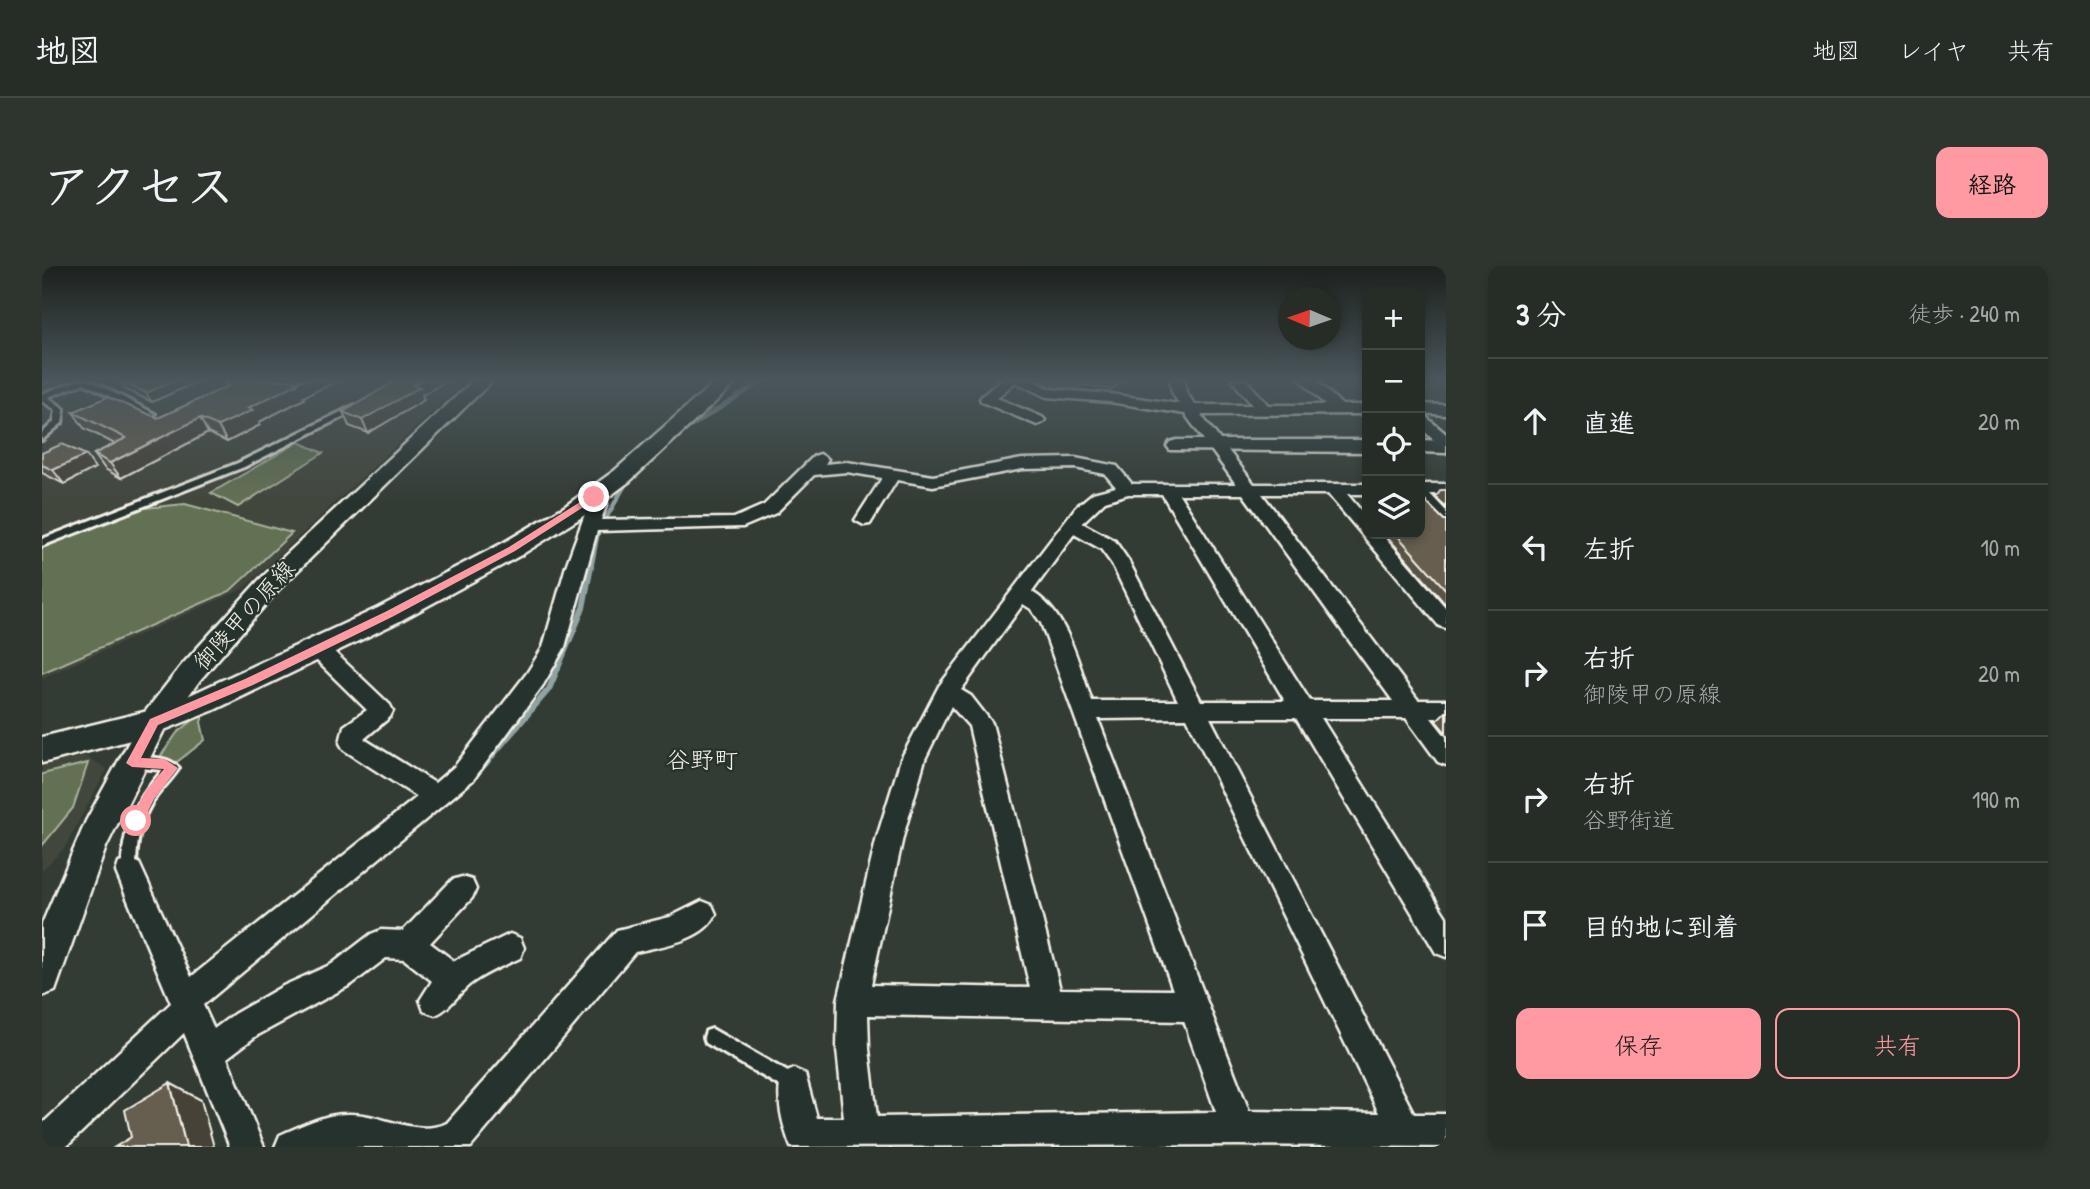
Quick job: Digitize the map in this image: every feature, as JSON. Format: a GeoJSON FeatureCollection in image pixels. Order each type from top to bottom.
{"type":"FeatureCollection","features":[{"type":"Feature","properties":{"kind":"main road"},"geometry":{"type":"LineString","coordinates":[[42,750],[154,722],[318,649],[512,549],[594,497],[684,421]]}},
{"type":"Feature","properties":{"kind":"street","name":"御陵甲の原線"},"geometry":{"type":"LineString","coordinates":[[42,976],[82,864],[104,815],[154,722],[214,644],[266,586],[440,421]]}},
{"type":"Feature","properties":{"kind":"street"},"geometry":{"type":"LineString","coordinates":[[1199,421],[1446,755]]}},
{"type":"Feature","properties":{"kind":"street"},"geometry":{"type":"LineString","coordinates":[[1425,424],[1446,445]]}},
{"type":"Feature","properties":{"kind":"street"},"geometry":{"type":"LineString","coordinates":[[1425,446],[1446,445]]}},
{"type":"Feature","properties":{"kind":"street"},"geometry":{"type":"LineString","coordinates":[[1177,446],[1362,446]]}},
{"type":"Feature","properties":{"kind":"street"},"geometry":{"type":"LineString","coordinates":[[598,527],[737,523],[770,509],[815,465],[846,467],[933,481],[1022,464],[1075,463],[1111,470],[1127,489]]}},
{"type":"Feature","properties":{"kind":"street"},"geometry":{"type":"LineString","coordinates":[[864,520],[892,475]]}},
{"type":"Feature","properties":{"kind":"street"},"geometry":{"type":"LineString","coordinates":[[1167,488],[1446,943]]}},
{"type":"Feature","properties":{"kind":"street"},"geometry":{"type":"LineString","coordinates":[[864,1140],[853,1049],[853,1000],[900,800],[913,759],[947,692],[1082,511],[1099,497],[1127,489],[1362,489]]}},
{"type":"Feature","properties":{"kind":"street"},"geometry":{"type":"LineString","coordinates":[[1333,489],[1362,523]]}},
{"type":"Feature","properties":{"kind":"street"},"geometry":{"type":"LineString","coordinates":[[1425,491],[1446,489]]}},
{"type":"Feature","properties":{"kind":"street"},"geometry":{"type":"LineString","coordinates":[[42,1147],[239,955],[464,773],[535,679],[554,647],[576,566],[598,527],[598,503],[594,497]]}},
{"type":"Feature","properties":{"kind":"street"},"geometry":{"type":"LineString","coordinates":[[1425,498],[1446,521]]}},
{"type":"Feature","properties":{"kind":"street"},"geometry":{"type":"LineString","coordinates":[[1072,525],[1098,538],[1115,552],[1408,1139]]}},
{"type":"Feature","properties":{"kind":"street"},"geometry":{"type":"LineString","coordinates":[[1375,539],[1446,621]]}},
{"type":"Feature","properties":{"kind":"street"},"geometry":{"type":"LineString","coordinates":[[1020,593],[1038,604],[1051,622],[1239,1128]]}},
{"type":"Feature","properties":{"kind":"street"},"geometry":{"type":"LineString","coordinates":[[318,649],[382,711],[352,732],[352,743],[437,797]]}},
{"type":"Feature","properties":{"kind":"street"},"geometry":{"type":"LineString","coordinates":[[947,692],[962,702],[980,723],[1048,1003]]}},
{"type":"Feature","properties":{"kind":"street"},"geometry":{"type":"LineString","coordinates":[[1085,710],[1446,709]]}},
{"type":"Feature","properties":{"kind":"street"},"geometry":{"type":"LineString","coordinates":[[129,873],[209,1053],[247,1147]]}},
{"type":"Feature","properties":{"kind":"street"},"geometry":{"type":"LineString","coordinates":[[209,1053],[245,1025],[342,974],[381,944],[409,945],[462,890]]}},
{"type":"Feature","properties":{"kind":"street"},"geometry":{"type":"LineString","coordinates":[[292,1147],[328,1133],[349,1130],[426,1146],[438,1145],[459,1135],[627,940],[675,929],[702,914]]}},
{"type":"Feature","properties":{"kind":"street"},"geometry":{"type":"LineString","coordinates":[[409,945],[443,989],[477,962],[510,948]]}},
{"type":"Feature","properties":{"kind":"street"},"geometry":{"type":"LineString","coordinates":[[853,1000],[1194,1006]]}},
{"type":"Feature","properties":{"kind":"street"},"geometry":{"type":"LineString","coordinates":[[794,1085],[803,1135],[864,1140],[1239,1128],[1408,1139],[1446,1131]]}},
{"type":"Feature","properties":{"kind":"lane"},"geometry":{"type":"LineString","coordinates":[[42,438],[58,421]]}},
{"type":"Feature","properties":{"kind":"lane"},"geometry":{"type":"LineString","coordinates":[[42,543],[241,465],[329,421]]}},
{"type":"Feature","properties":{"kind":"lane"},"geometry":{"type":"LineString","coordinates":[[129,873],[128,850],[136,821],[149,795],[172,768],[164,764],[132,763]]}},
{"type":"Feature","properties":{"kind":"lane"},"geometry":{"type":"LineString","coordinates":[[712,1037],[794,1085]]}},
{"type":"Feature","properties":{"kind":"shaded area"},"geometry":{"type":"Polygon","coordinates":[[[42,421],[422,421],[243,589],[42,678],[42,421]]]}},
{"type":"Feature","properties":{"kind":"shaded area"},"geometry":{"type":"Polygon","coordinates":[[[85,756],[107,769],[64,849],[42,870],[42,765],[85,756]]]}},
{"type":"Feature","properties":{"kind":"green space"},"geometry":{"type":"Polygon","coordinates":[[[299,442],[323,453],[238,507],[211,493],[299,442]]]}},
{"type":"Feature","properties":{"kind":"green space"},"geometry":{"type":"Polygon","coordinates":[[[185,504],[292,533],[230,591],[42,673],[42,541],[125,510],[185,504]]]}},
{"type":"Feature","properties":{"kind":"green space"},"geometry":{"type":"Polygon","coordinates":[[[205,711],[201,722],[205,740],[177,762],[158,760],[177,733],[205,711]]]}},
{"type":"Feature","properties":{"kind":"green space"},"geometry":{"type":"Polygon","coordinates":[[[88,763],[73,808],[42,846],[42,774],[88,763]]]}},
{"type":"Feature","properties":{"kind":"building"},"geometry":{"type":"Polygon","coordinates":[[[92,421],[194,421],[110,463],[94,454],[126,438],[92,421]]]}},
{"type":"Feature","properties":{"kind":"building"},"geometry":{"type":"Polygon","coordinates":[[[207,421],[229,421],[218,426],[207,421]]]}},
{"type":"Feature","properties":{"kind":"building"},"geometry":{"type":"Polygon","coordinates":[[[62,444],[86,455],[53,470],[42,465],[42,453],[62,444]]]}},
{"type":"Feature","properties":{"kind":"building"},"geometry":{"type":"Polygon","coordinates":[[[1425,501],[1446,520],[1446,590],[1400,539],[1425,539],[1425,501]]]}},
{"type":"Feature","properties":{"kind":"building"},"geometry":{"type":"Polygon","coordinates":[[[170,1083],[186,1147],[115,1147],[131,1137],[125,1110],[170,1083]]]}},
{"type":"Feature","properties":{"kind":"waterway"},"geometry":{"type":"LineString","coordinates":[[639,472],[699,421]]}},
{"type":"Feature","properties":{"kind":"waterway"},"geometry":{"type":"LineString","coordinates":[[591,568],[598,532],[628,480]]}},
{"type":"Feature","properties":{"kind":"waterway"},"geometry":{"type":"LineString","coordinates":[[480,770],[549,689],[583,608],[591,566]]}},
{"type":"Feature","properties":{"kind":"district","name":"谷野町"},"geometry":{"type":"Point","coordinates":[702,760]}},
{"type":"Feature","properties":{"kind":"route"},"geometry":{"type":"LineString","coordinates":[[136,821],[149,795],[172,768],[164,764],[132,763],[154,722],[249,682],[388,615],[512,549],[594,497]]}}]}
